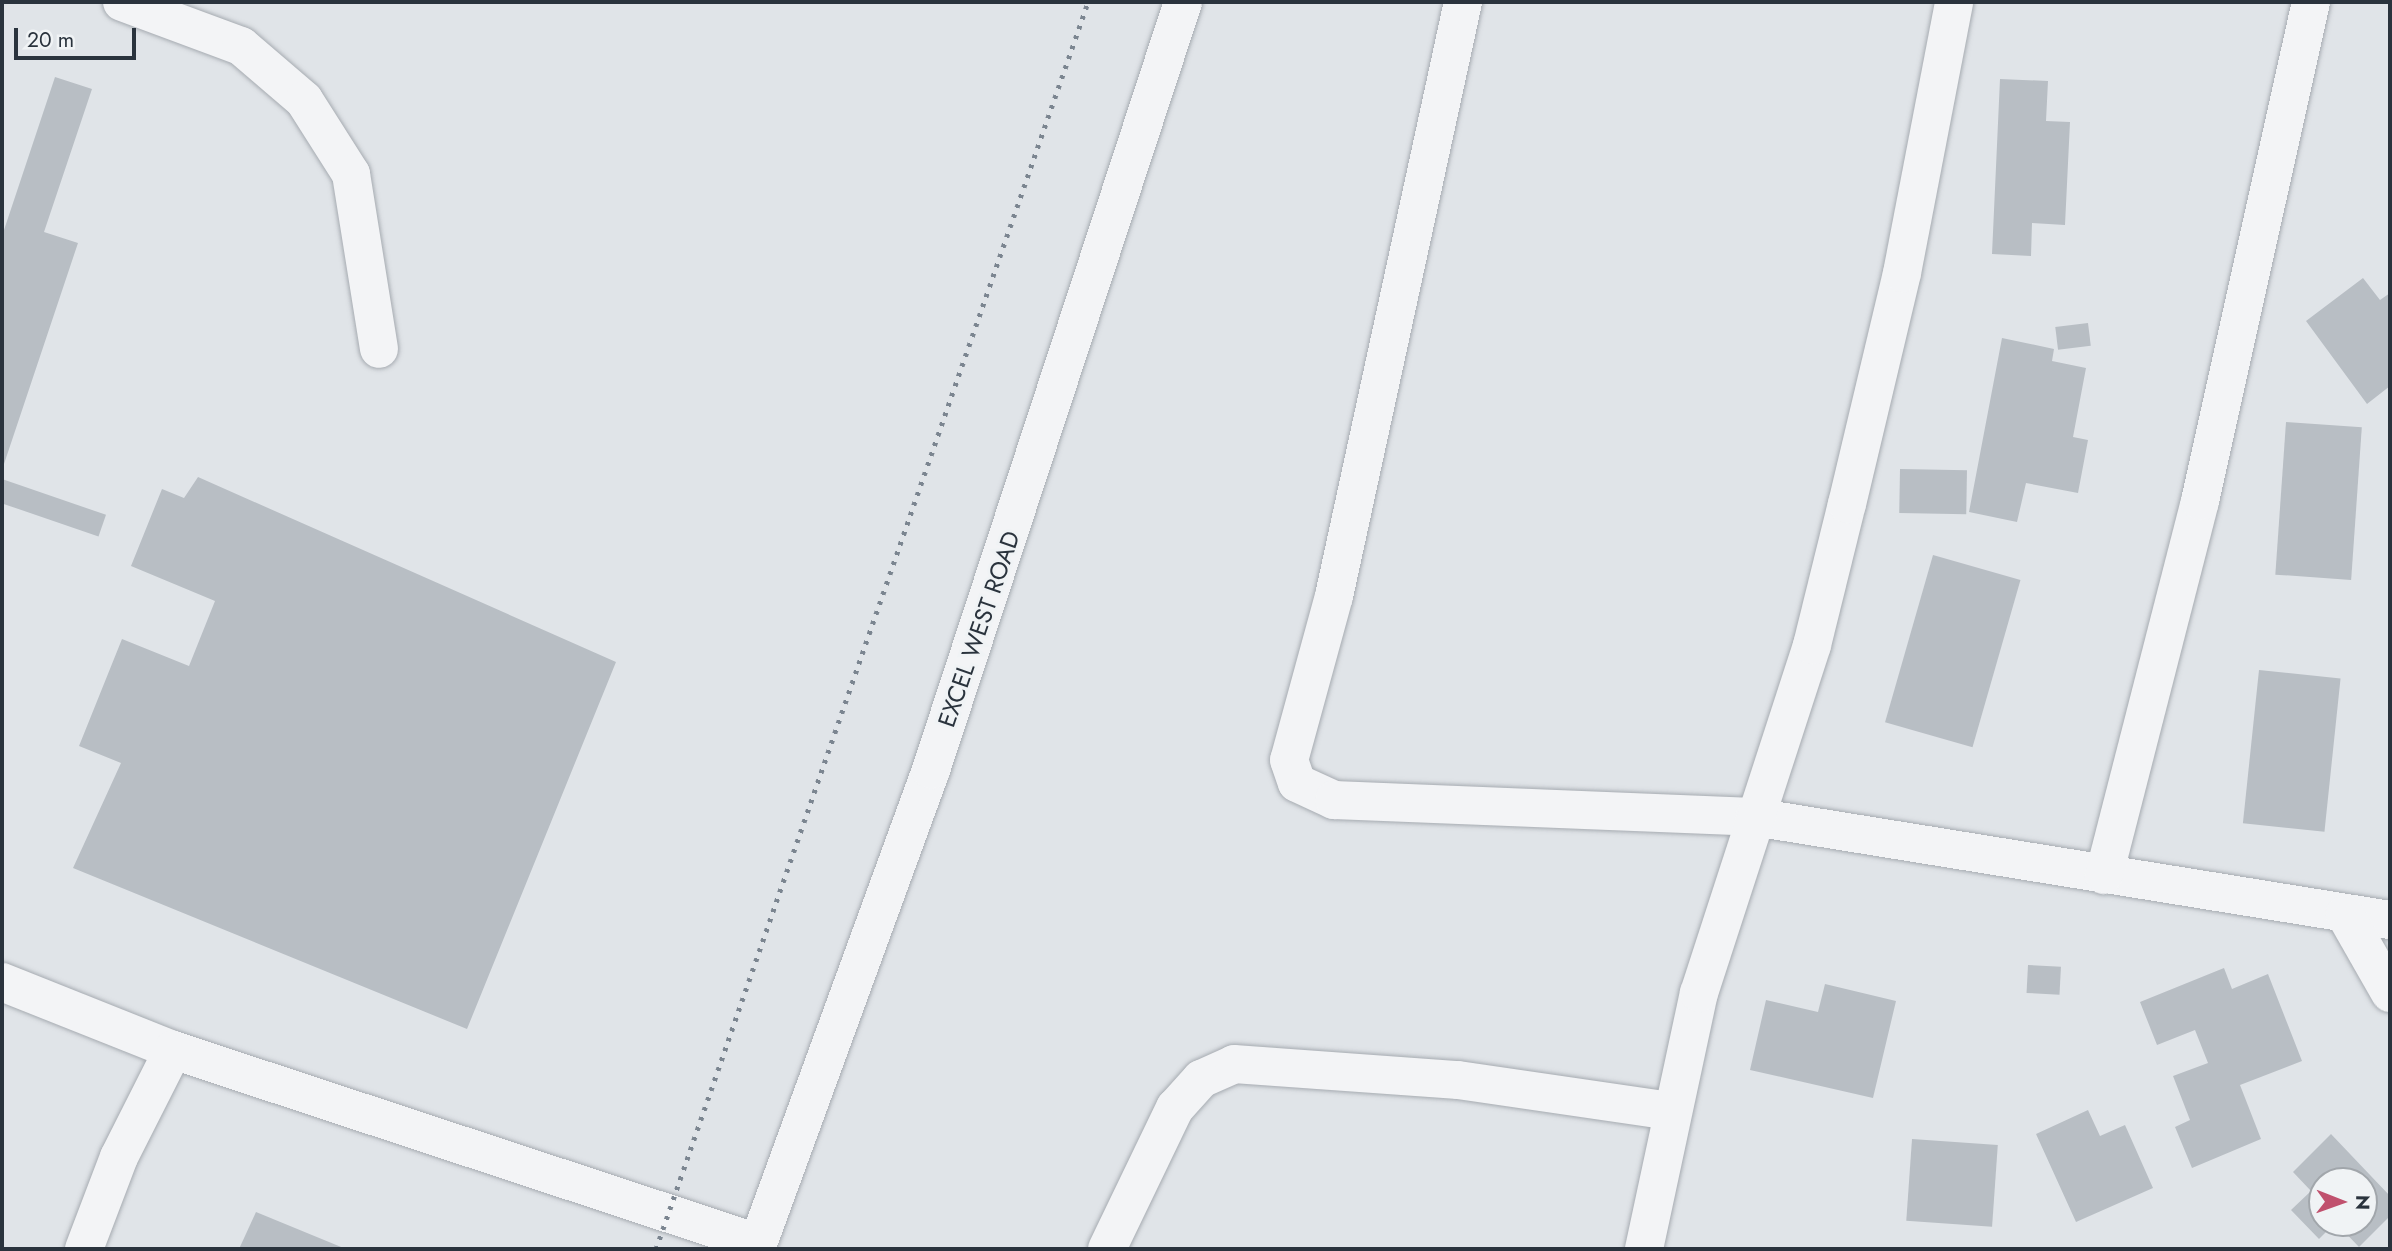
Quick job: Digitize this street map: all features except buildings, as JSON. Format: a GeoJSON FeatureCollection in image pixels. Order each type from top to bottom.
{"type":"FeatureCollection","features":[{"type":"Feature","properties":{"kind":"street"},"geometry":{"type":"LineString","coordinates":[[122,2],[241,46],[303,100],[351,174],[379,349]]}},
{"type":"Feature","properties":{"kind":"street","name":"EXCEL WEST ROAD"},"geometry":{"type":"LineString","coordinates":[[757,1246],[936,757],[1183,2]]}},
{"type":"Feature","properties":{"kind":"street"},"geometry":{"type":"LineString","coordinates":[[1462,2],[1334,596],[1289,760],[1297,783],[1334,800],[1754,817],[2390,920]]}},
{"type":"Feature","properties":{"kind":"street"},"geometry":{"type":"LineString","coordinates":[[1644,1249],[1671,1111],[1754,817],[1812,645],[1902,273],[1954,2]]}},
{"type":"Feature","properties":{"kind":"street"},"geometry":{"type":"LineString","coordinates":[[2104,875],[2200,501],[2311,2]]}},
{"type":"Feature","properties":{"kind":"street"},"geometry":{"type":"LineString","coordinates":[[2345,914],[2390,993]]}},
{"type":"Feature","properties":{"kind":"street"},"geometry":{"type":"LineString","coordinates":[[2,982],[173,1050],[757,1246]]}},
{"type":"Feature","properties":{"kind":"street"},"geometry":{"type":"LineString","coordinates":[[84,1249],[119,1157],[173,1050]]}},
{"type":"Feature","properties":{"kind":"street"},"geometry":{"type":"LineString","coordinates":[[1107,1249],[1175,1108],[1201,1079],[1234,1064],[1458,1080],[1671,1111]]}},
{"type":"Feature","properties":{"kind":"railway"},"geometry":{"type":"LineString","coordinates":[[656,1249],[1088,2]]}}]}
